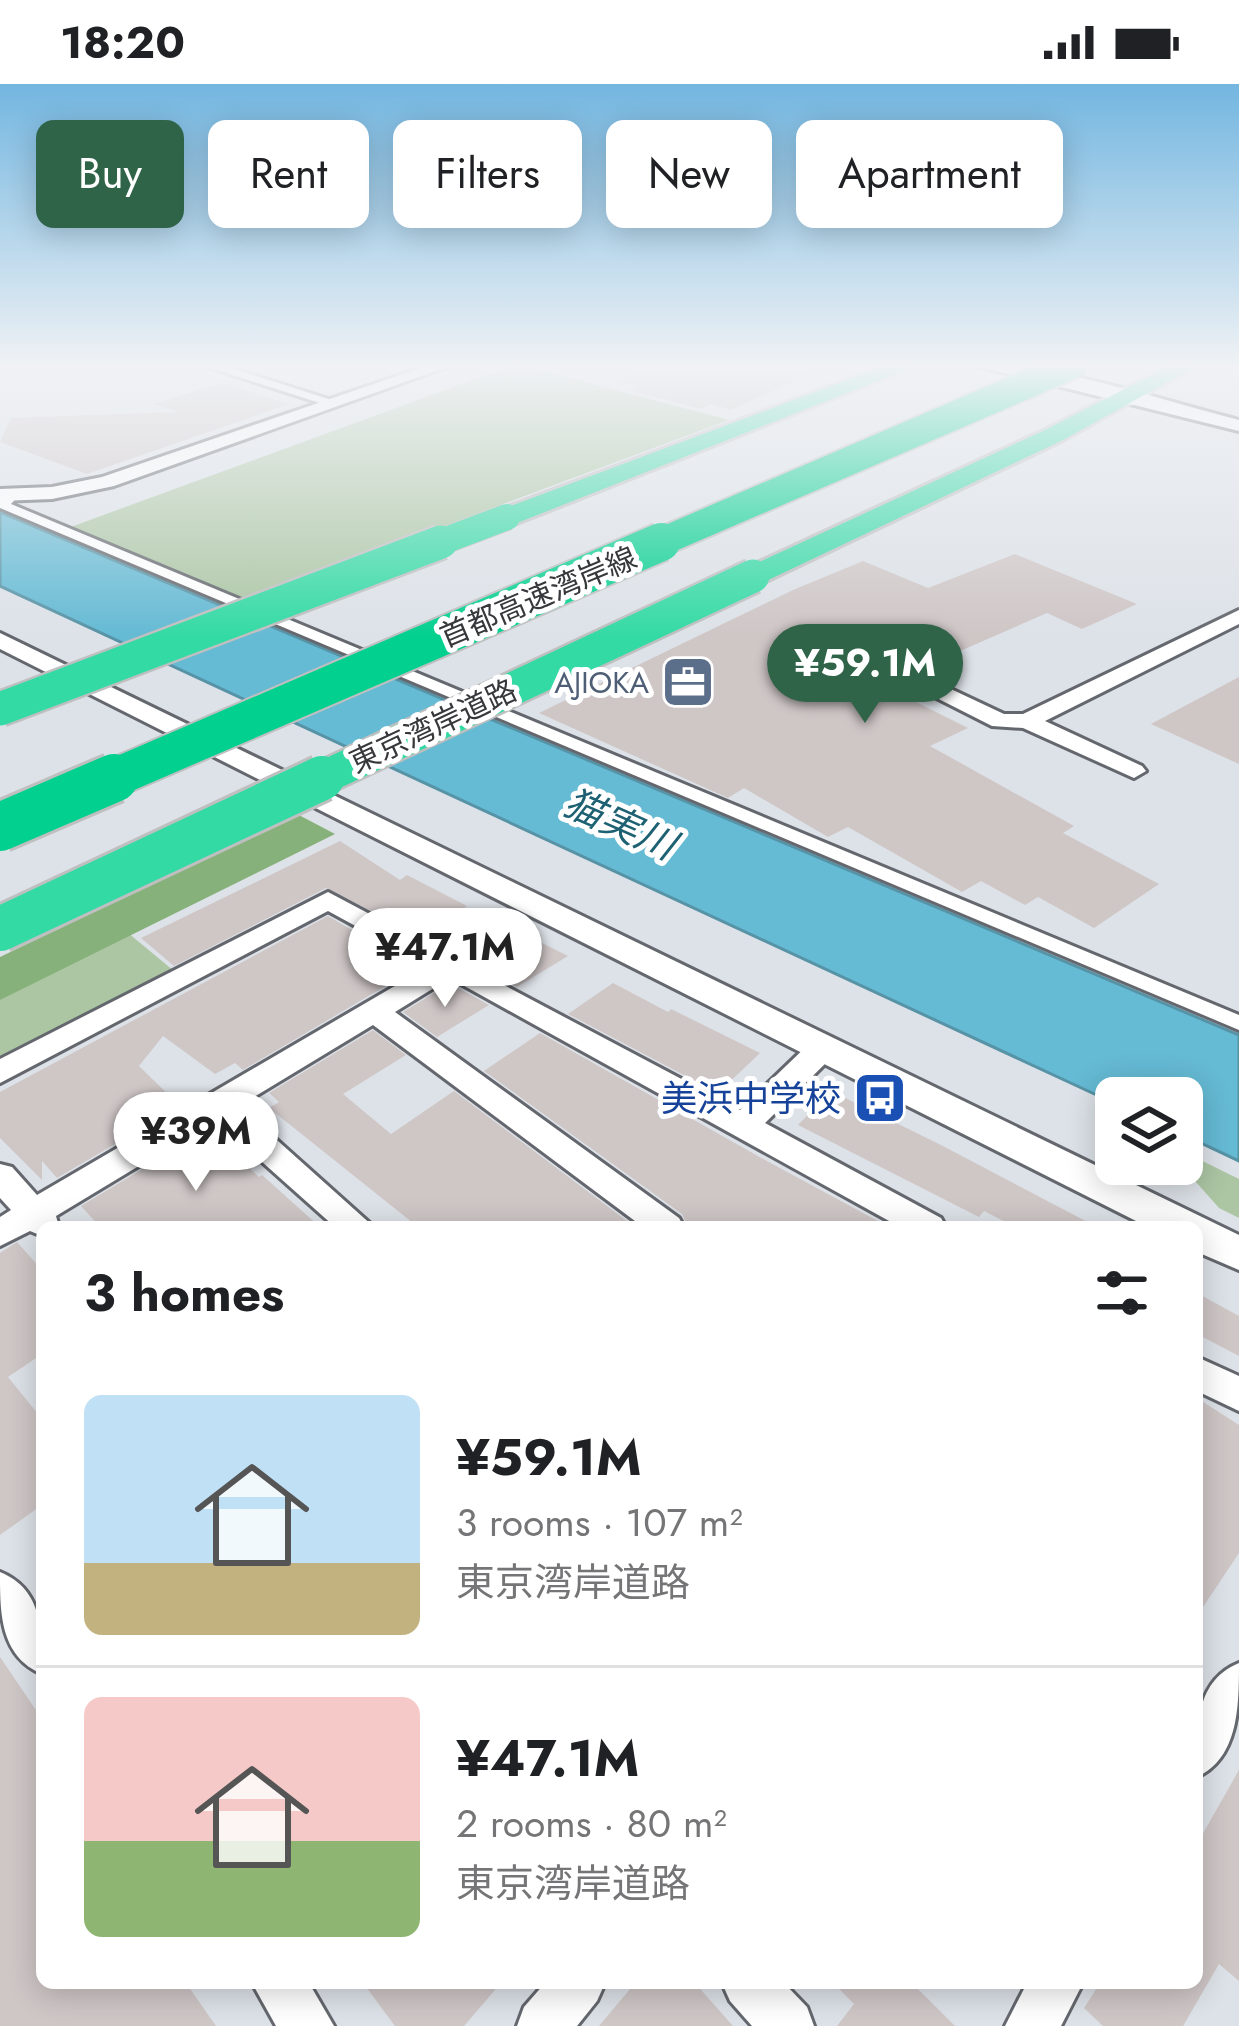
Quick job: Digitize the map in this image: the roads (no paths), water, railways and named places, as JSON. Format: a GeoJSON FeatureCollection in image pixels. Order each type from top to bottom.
{"type":"FeatureCollection","features":[{"type":"Feature","properties":{"kind":"highway"},"geometry":{"type":"LineString","coordinates":[[0,709],[671,455]]}},
{"type":"Feature","properties":{"kind":"highway","name":"首都高速湾岸線"},"geometry":{"type":"LineString","coordinates":[[22,781],[806,455]]}},
{"type":"Feature","properties":{"kind":"highway","name":"首都高速湾岸線"},"geometry":{"type":"LineString","coordinates":[[0,827],[864,455]]}},
{"type":"Feature","properties":{"kind":"highway","name":"東京湾岸道路"},"geometry":{"type":"LineString","coordinates":[[0,929],[1008,455]]}},
{"type":"Feature","properties":{"kind":"street"},"geometry":{"type":"LineString","coordinates":[[186,455],[107,482],[6,495],[4,505],[1239,1023]]}},
{"type":"Feature","properties":{"kind":"street"},"geometry":{"type":"LineString","coordinates":[[1027,721],[1239,616]]}},
{"type":"Feature","properties":{"kind":"street"},"geometry":{"type":"LineString","coordinates":[[0,640],[1173,1221]]}},
{"type":"Feature","properties":{"kind":"street"},"geometry":{"type":"LineString","coordinates":[[846,647],[1000,721],[1027,721],[1134,771]]}},
{"type":"Feature","properties":{"kind":"street"},"geometry":{"type":"LineString","coordinates":[[0,1072],[328,900],[918,1221]]}},
{"type":"Feature","properties":{"kind":"street"},"geometry":{"type":"LineString","coordinates":[[0,1176],[40,1220],[216,1103],[449,966]]}},
{"type":"Feature","properties":{"kind":"street"},"geometry":{"type":"LineString","coordinates":[[374,1011],[659,1221]]}},
{"type":"Feature","properties":{"kind":"street"},"geometry":{"type":"LineString","coordinates":[[743,1126],[823,1048]]}},
{"type":"Feature","properties":{"kind":"street"},"geometry":{"type":"LineString","coordinates":[[216,1103],[350,1221]]}},
{"type":"Feature","properties":{"kind":"street"},"geometry":{"type":"LineString","coordinates":[[0,1233],[36,1221]]}},
{"type":"Feature","properties":{"kind":"street"},"geometry":{"type":"LineString","coordinates":[[1203,1236],[1239,1254]]}},
{"type":"Feature","properties":{"kind":"street"},"geometry":{"type":"LineString","coordinates":[[1203,1376],[1239,1396]]}},
{"type":"Feature","properties":{"kind":"street"},"geometry":{"type":"LineString","coordinates":[[0,1593],[36,1644]]}},
{"type":"Feature","properties":{"kind":"street"},"geometry":{"type":"LineString","coordinates":[[1203,1744],[1239,1685]]}},
{"type":"Feature","properties":{"kind":"street"},"geometry":{"type":"LineString","coordinates":[[282,1989],[308,2026]]}},
{"type":"Feature","properties":{"kind":"street"},"geometry":{"type":"LineString","coordinates":[[543,2026],[574,1989]]}},
{"type":"Feature","properties":{"kind":"street"},"geometry":{"type":"LineString","coordinates":[[754,1989],[788,2026]]}},
{"type":"Feature","properties":{"kind":"street"},"geometry":{"type":"LineString","coordinates":[[1031,2026],[1054,1989]]}},
{"type":"Feature","properties":{"kind":"water","name":"猫実川"},"geometry":{"type":"Polygon","coordinates":[[[0,512],[1239,1035],[1239,1161],[1203,1144],[1203,1077],[1095,1077],[1095,1094],[0,586],[0,512]]]}},
{"type":"Feature","properties":{"kind":"place","name":"AJIOKA"},"geometry":{"type":"Point","coordinates":[688,682]}},
{"type":"Feature","properties":{"kind":"place","name":"美浜中学校"},"geometry":{"type":"Point","coordinates":[880,1098]}}]}
